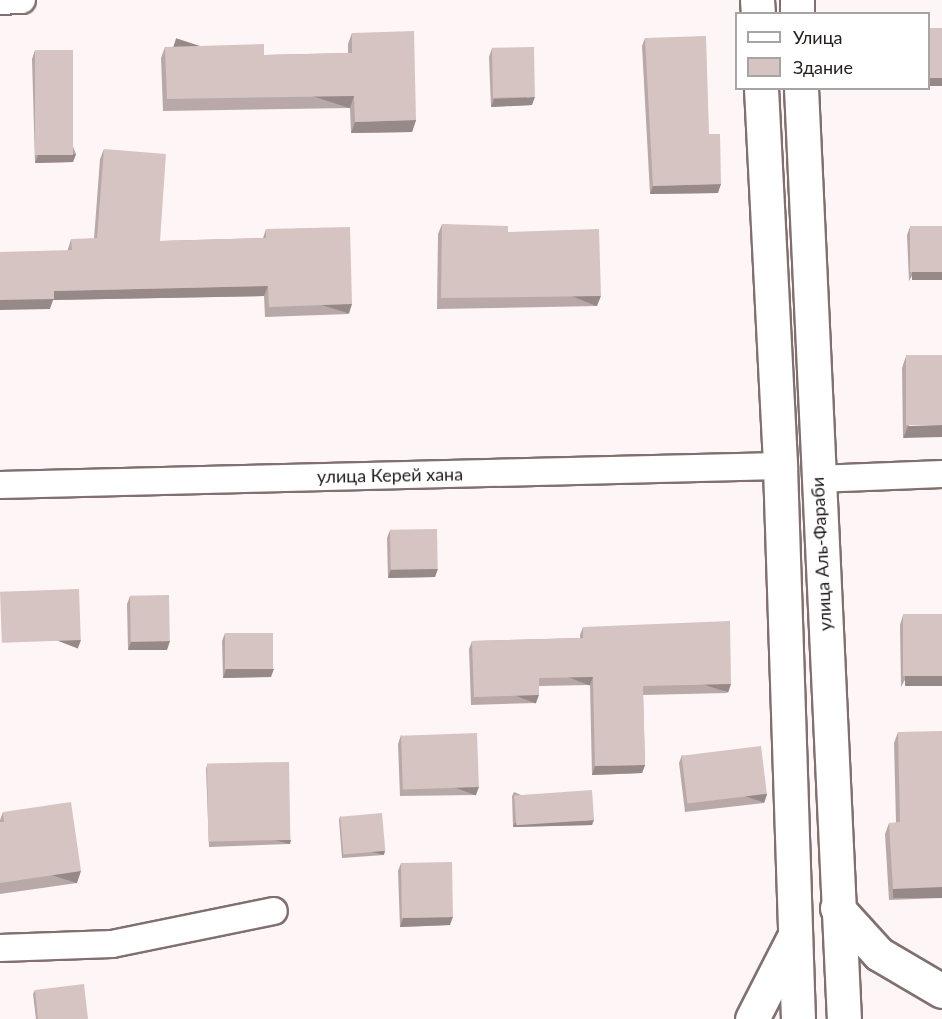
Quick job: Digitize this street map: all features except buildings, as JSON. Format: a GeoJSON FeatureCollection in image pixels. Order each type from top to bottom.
{"type":"FeatureCollection","features":[{"type":"Feature","properties":{"kind":"main road","name":"улица Аль-Фараби"},"geometry":{"type":"LineString","coordinates":[[761,90],[780,466],[798,1019]]}},
{"type":"Feature","properties":{"kind":"main road","name":"улица Аль-Фараби"},"geometry":{"type":"LineString","coordinates":[[801,90],[837,908],[844,1019]]}},
{"type":"Feature","properties":{"kind":"main road"},"geometry":{"type":"LineString","coordinates":[[837,908],[879,954],[942,991]]}},
{"type":"Feature","properties":{"kind":"main road"},"geometry":{"type":"LineString","coordinates":[[752,1019],[797,933]]}},
{"type":"Feature","properties":{"kind":"street"},"geometry":{"type":"LineString","coordinates":[[0,1],[22,0]]}},
{"type":"Feature","properties":{"kind":"street","name":"улица Керей хана"},"geometry":{"type":"LineString","coordinates":[[0,485],[780,466]]}},
{"type":"Feature","properties":{"kind":"street"},"geometry":{"type":"LineString","coordinates":[[818,478],[942,474]]}},
{"type":"Feature","properties":{"kind":"street"},"geometry":{"type":"LineString","coordinates":[[0,948],[112,944],[274,911]]}}]}
